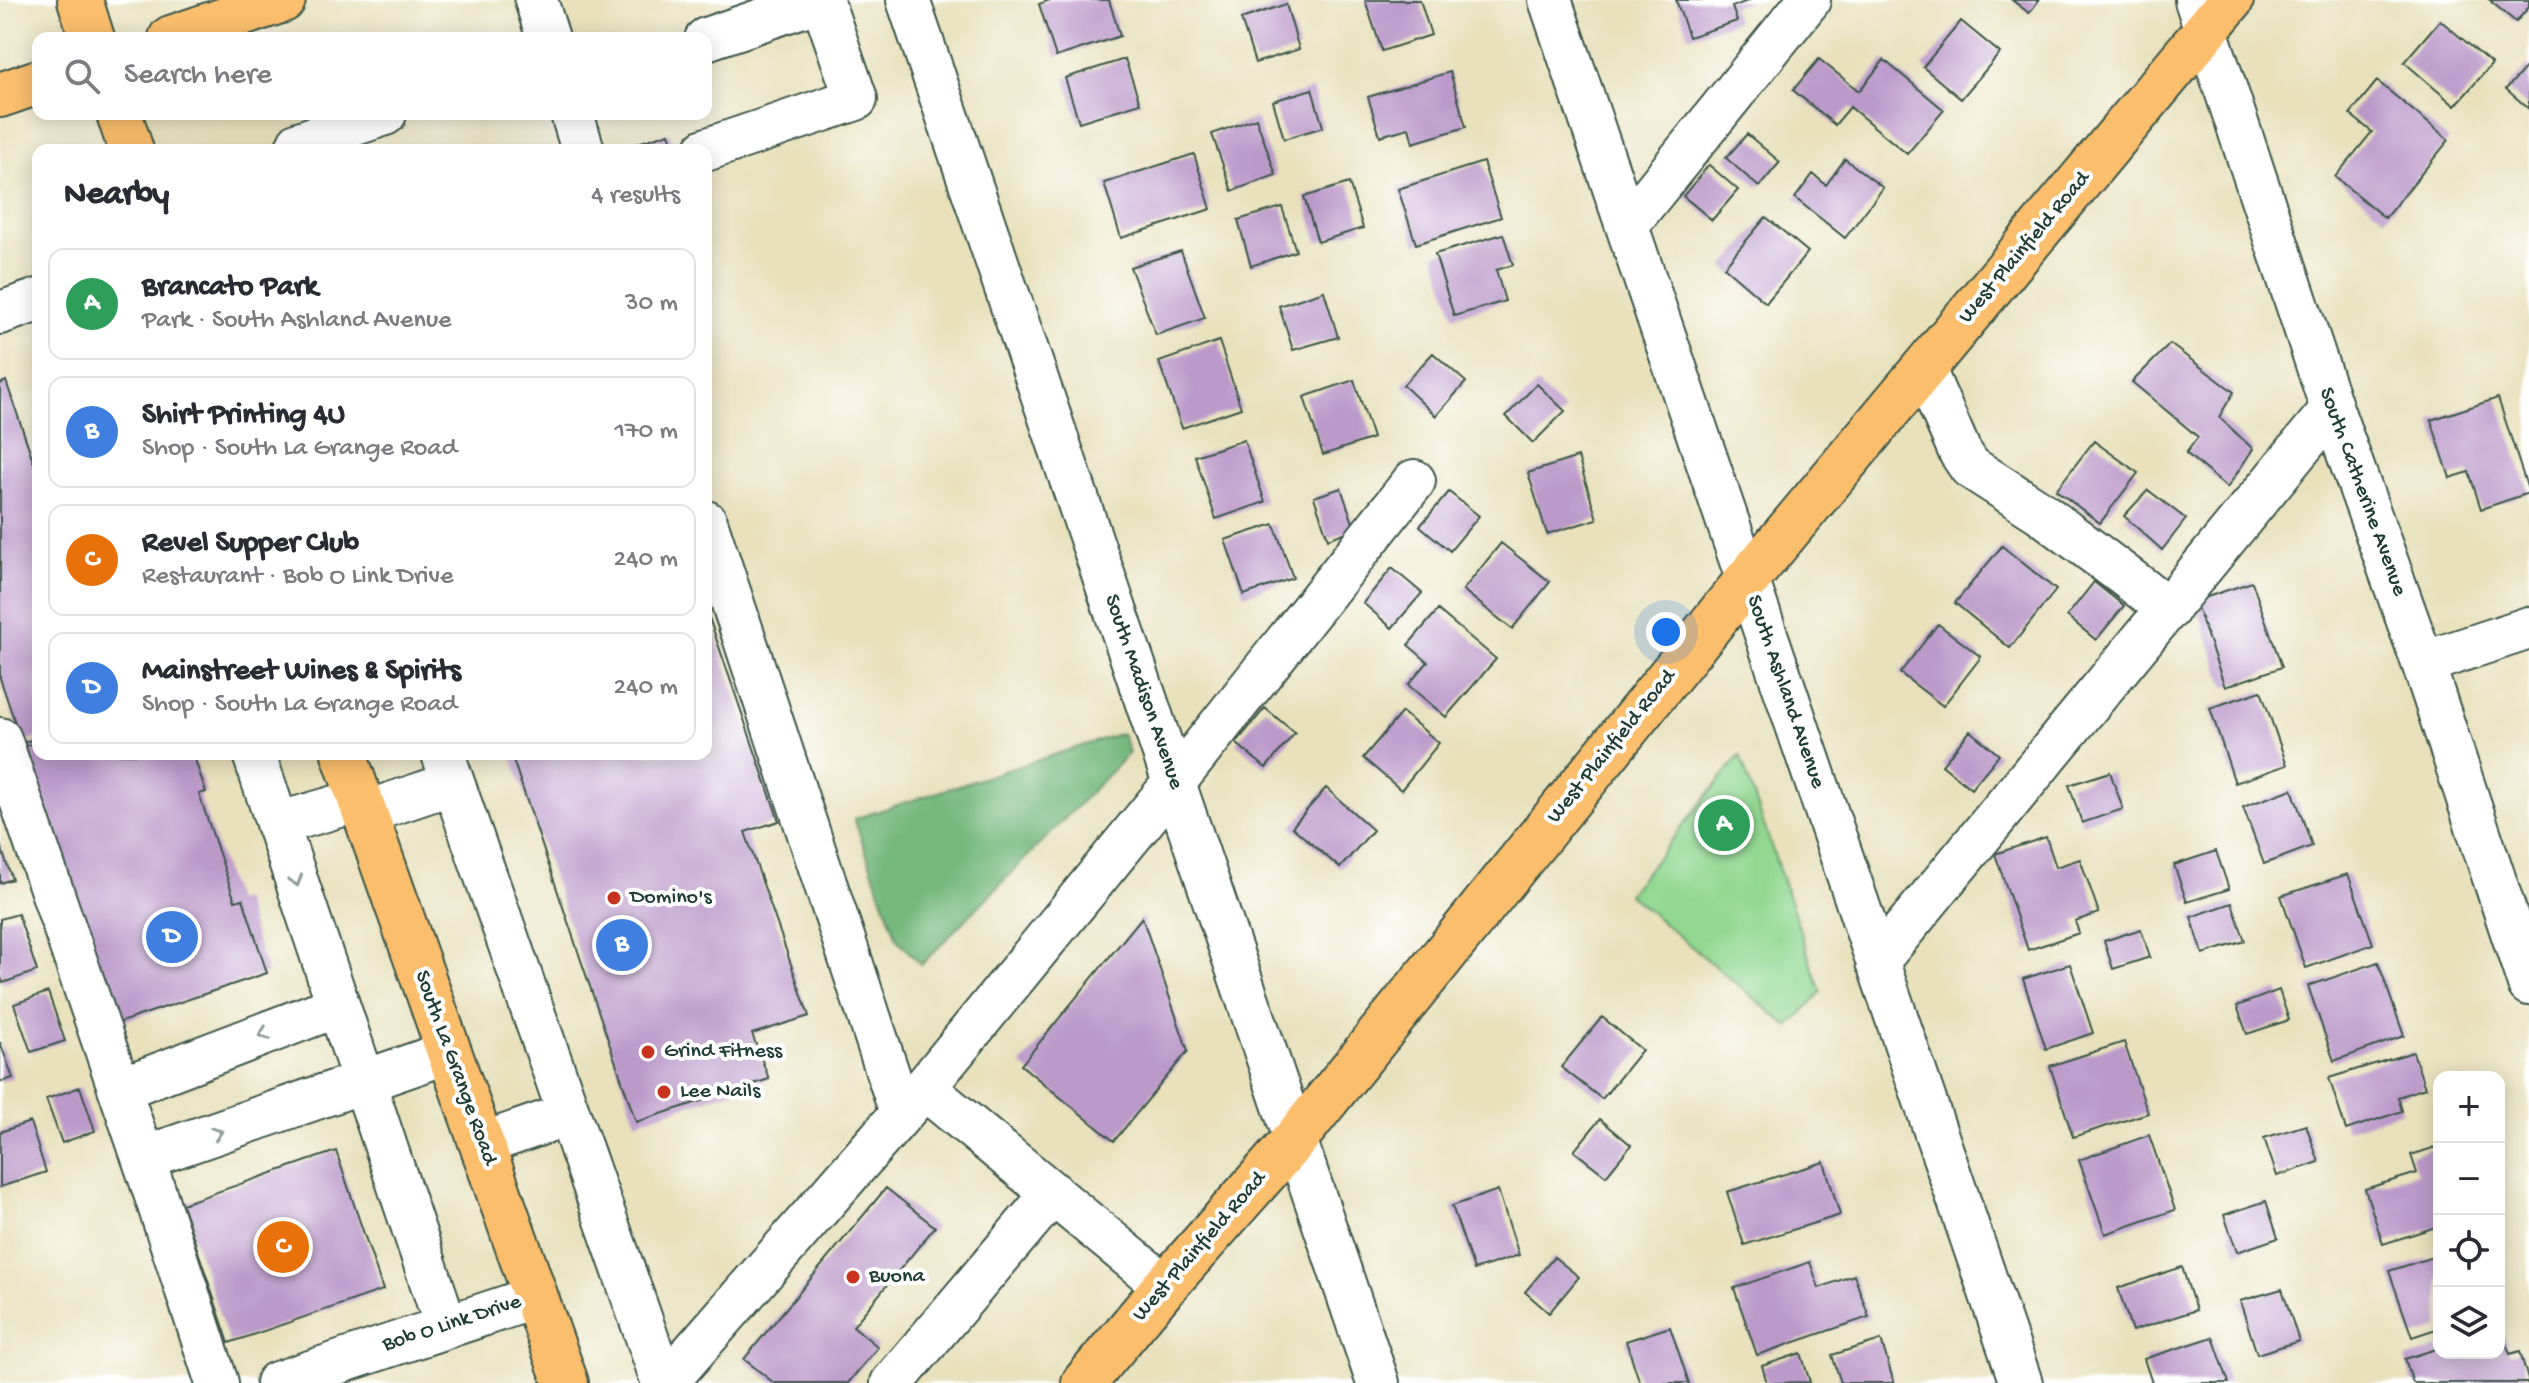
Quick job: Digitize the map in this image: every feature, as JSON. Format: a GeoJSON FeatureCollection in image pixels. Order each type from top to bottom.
{"type":"FeatureCollection","features":[{"type":"Feature","properties":{"kind":"main road"},"geometry":{"type":"LineString","coordinates":[[80,0],[90,32]]}},
{"type":"Feature","properties":{"kind":"main road"},"geometry":{"type":"LineString","coordinates":[[187,32],[266,3]]}},
{"type":"Feature","properties":{"kind":"main road","name":"West Plainfield Road"},"geometry":{"type":"LineString","coordinates":[[1084,1383],[1295,1139],[1747,580],[1924,369],[2211,10]]}},
{"type":"Feature","properties":{"kind":"main road"},"geometry":{"type":"LineString","coordinates":[[0,95],[32,84]]}},
{"type":"Feature","properties":{"kind":"main road"},"geometry":{"type":"LineString","coordinates":[[121,120],[129,144]]}},
{"type":"Feature","properties":{"kind":"main road","name":"South La Grange Road"},"geometry":{"type":"LineString","coordinates":[[346,760],[566,1383]]}},
{"type":"Feature","properties":{"kind":"street"},"geometry":{"type":"LineString","coordinates":[[536,0],[546,32]]}},
{"type":"Feature","properties":{"kind":"street"},"geometry":{"type":"LineString","coordinates":[[712,37],[821,0],[856,99],[712,148]]}},
{"type":"Feature","properties":{"kind":"street","name":"South Madison Avenue"},"geometry":{"type":"LineString","coordinates":[[908,0],[1378,1383]]}},
{"type":"Feature","properties":{"kind":"street","name":"South Ashland Avenue"},"geometry":{"type":"LineString","coordinates":[[1550,0],[2021,1383]]}},
{"type":"Feature","properties":{"kind":"street"},"geometry":{"type":"LineString","coordinates":[[1627,225],[1809,0]]}},
{"type":"Feature","properties":{"kind":"street","name":"South Catherine Avenue"},"geometry":{"type":"LineString","coordinates":[[2211,10],[2332,409],[2423,663],[2529,984]]}},
{"type":"Feature","properties":{"kind":"street"},"geometry":{"type":"LineString","coordinates":[[299,144],[367,120]]}},
{"type":"Feature","properties":{"kind":"street"},"geometry":{"type":"LineString","coordinates":[[574,120],[581,144]]}},
{"type":"Feature","properties":{"kind":"street"},"geometry":{"type":"LineString","coordinates":[[0,313],[32,302]]}},
{"type":"Feature","properties":{"kind":"street"},"geometry":{"type":"LineString","coordinates":[[1924,369],[1960,452],[1970,467],[2040,512],[2169,609]]}},
{"type":"Feature","properties":{"kind":"street"},"geometry":{"type":"LineString","coordinates":[[1877,962],[2332,409]]}},
{"type":"Feature","properties":{"kind":"street"},"geometry":{"type":"LineString","coordinates":[[277,824],[362,806],[448,768],[569,1114],[680,1378],[1174,783],[1414,481]]}},
{"type":"Feature","properties":{"kind":"street"},"geometry":{"type":"LineString","coordinates":[[712,542],[912,1101],[1053,1193],[1165,1286]]}},
{"type":"Feature","properties":{"kind":"street"},"geometry":{"type":"LineString","coordinates":[[2423,663],[2529,628]]}},
{"type":"Feature","properties":{"kind":"street"},"geometry":{"type":"LineString","coordinates":[[1,745],[120,1089],[217,1383]]}},
{"type":"Feature","properties":{"kind":"street"},"geometry":{"type":"LineString","coordinates":[[256,760],[446,1326]]}},
{"type":"Feature","properties":{"kind":"street"},"geometry":{"type":"LineString","coordinates":[[120,1089],[337,1006]]}},
{"type":"Feature","properties":{"kind":"street"},"geometry":{"type":"LineString","coordinates":[[143,1158],[449,1052]]}},
{"type":"Feature","properties":{"kind":"street"},"geometry":{"type":"LineString","coordinates":[[482,1144],[569,1114]]}},
{"type":"Feature","properties":{"kind":"street"},"geometry":{"type":"LineString","coordinates":[[892,1383],[1053,1193]]}},
{"type":"Feature","properties":{"kind":"street","name":"Bob O Link Drive"},"geometry":{"type":"LineString","coordinates":[[277,1383],[536,1297]]}},
{"type":"Feature","properties":{"kind":"green space"},"geometry":{"type":"Polygon","coordinates":[[[1122,733],[1129,753],[921,965],[897,939],[854,819],[1122,733]]]}},
{"type":"Feature","properties":{"kind":"green space"},"geometry":{"type":"Polygon","coordinates":[[[1740,755],[1821,992],[1789,1027],[1628,894],[1740,755]]]}},
{"type":"Feature","properties":{"kind":"building"},"geometry":{"type":"Polygon","coordinates":[[[1050,0],[1109,0],[1120,36],[1056,57],[1039,4],[1050,0]]]}},
{"type":"Feature","properties":{"kind":"building"},"geometry":{"type":"Polygon","coordinates":[[[1365,0],[1420,0],[1431,35],[1382,51],[1365,0]]]}},
{"type":"Feature","properties":{"kind":"building"},"geometry":{"type":"Polygon","coordinates":[[[1676,0],[1750,0],[1732,7],[1737,21],[1689,37],[1676,0]]]}},
{"type":"Feature","properties":{"kind":"building"},"geometry":{"type":"Polygon","coordinates":[[[2012,0],[2039,0],[2029,13],[2012,0]]]}},
{"type":"Feature","properties":{"kind":"building"},"geometry":{"type":"Polygon","coordinates":[[[2489,0],[2529,0],[2529,7],[2516,22],[2489,0]]]}},
{"type":"Feature","properties":{"kind":"building"},"geometry":{"type":"Polygon","coordinates":[[[1286,4],[1299,49],[1255,63],[1241,19],[1286,4]]]}},
{"type":"Feature","properties":{"kind":"building"},"geometry":{"type":"Polygon","coordinates":[[[2440,20],[2492,64],[2455,106],[2404,62],[2440,20]]]}},
{"type":"Feature","properties":{"kind":"building"},"geometry":{"type":"Polygon","coordinates":[[[1961,21],[2000,53],[1961,99],[1923,67],[1961,21]]]}},
{"type":"Feature","properties":{"kind":"building"},"geometry":{"type":"Polygon","coordinates":[[[1125,59],[1140,103],[1079,122],[1065,78],[1125,59]]]}},
{"type":"Feature","properties":{"kind":"building"},"geometry":{"type":"Polygon","coordinates":[[[1819,59],[1859,91],[1884,60],[1944,110],[1907,154],[1850,107],[1835,125],[1793,90],[1819,59]]]}},
{"type":"Feature","properties":{"kind":"building"},"geometry":{"type":"Polygon","coordinates":[[[2529,64],[2529,109],[2506,89],[2529,64]]]}},
{"type":"Feature","properties":{"kind":"building"},"geometry":{"type":"Polygon","coordinates":[[[1450,72],[1466,127],[1413,143],[1409,128],[1380,136],[1368,97],[1450,72]]]}},
{"type":"Feature","properties":{"kind":"building"},"geometry":{"type":"Polygon","coordinates":[[[2377,81],[2449,140],[2385,218],[2335,177],[2372,132],[2350,114],[2377,81]]]}},
{"type":"Feature","properties":{"kind":"building"},"geometry":{"type":"Polygon","coordinates":[[[1312,89],[1323,127],[1284,139],[1273,101],[1312,89]]]}},
{"type":"Feature","properties":{"kind":"building"},"geometry":{"type":"Polygon","coordinates":[[[1256,118],[1276,175],[1232,191],[1212,134],[1256,118]]]}},
{"type":"Feature","properties":{"kind":"building"},"geometry":{"type":"Polygon","coordinates":[[[669,133],[673,144],[635,144],[669,133]]]}},
{"type":"Feature","properties":{"kind":"building"},"geometry":{"type":"Polygon","coordinates":[[[1747,134],[1780,162],[1759,187],[1726,158],[1747,134]]]}},
{"type":"Feature","properties":{"kind":"building"},"geometry":{"type":"Polygon","coordinates":[[[1194,154],[1211,209],[1121,238],[1104,183],[1194,154]]]}},
{"type":"Feature","properties":{"kind":"building"},"geometry":{"type":"Polygon","coordinates":[[[1845,159],[1883,188],[1845,238],[1795,198],[1813,174],[1826,185],[1845,159]]]}},
{"type":"Feature","properties":{"kind":"building"},"geometry":{"type":"Polygon","coordinates":[[[1483,162],[1501,217],[1416,244],[1398,189],[1483,162]]]}},
{"type":"Feature","properties":{"kind":"building"},"geometry":{"type":"Polygon","coordinates":[[[1709,165],[1738,190],[1712,220],[1683,196],[1709,165]]]}},
{"type":"Feature","properties":{"kind":"building"},"geometry":{"type":"Polygon","coordinates":[[[1349,183],[1363,228],[1318,242],[1304,197],[1349,183]]]}},
{"type":"Feature","properties":{"kind":"building"},"geometry":{"type":"Polygon","coordinates":[[[1282,207],[1296,251],[1251,266],[1238,220],[1282,207]]]}},
{"type":"Feature","properties":{"kind":"building"},"geometry":{"type":"Polygon","coordinates":[[[1766,217],[1808,252],[1766,303],[1724,267],[1766,217]]]}},
{"type":"Feature","properties":{"kind":"building"},"geometry":{"type":"Polygon","coordinates":[[[1503,234],[1513,265],[1496,270],[1505,301],[1454,316],[1435,254],[1503,234]]]}},
{"type":"Feature","properties":{"kind":"building"},"geometry":{"type":"Polygon","coordinates":[[[1181,251],[1205,318],[1156,335],[1130,267],[1181,251]]]}},
{"type":"Feature","properties":{"kind":"building"},"geometry":{"type":"Polygon","coordinates":[[[1324,291],[1338,337],[1293,350],[1279,306],[1324,291]]]}},
{"type":"Feature","properties":{"kind":"building"},"geometry":{"type":"Polygon","coordinates":[[[1219,341],[1241,408],[1182,428],[1159,362],[1219,341]]]}},
{"type":"Feature","properties":{"kind":"building"},"geometry":{"type":"Polygon","coordinates":[[[2170,344],[2234,392],[2219,417],[2253,449],[2227,488],[2186,453],[2198,437],[2132,382],[2170,344]]]}},
{"type":"Feature","properties":{"kind":"building"},"geometry":{"type":"Polygon","coordinates":[[[1433,353],[1466,382],[1436,416],[1403,385],[1433,353]]]}},
{"type":"Feature","properties":{"kind":"building"},"geometry":{"type":"Polygon","coordinates":[[[1354,380],[1373,438],[1323,455],[1304,397],[1354,380]]]}},
{"type":"Feature","properties":{"kind":"building"},"geometry":{"type":"Polygon","coordinates":[[[6,381],[32,457],[32,740],[22,743],[0,678],[0,384],[6,381]]]}},
{"type":"Feature","properties":{"kind":"building"},"geometry":{"type":"Polygon","coordinates":[[[1537,384],[1565,411],[1533,443],[1506,416],[1537,384]]]}},
{"type":"Feature","properties":{"kind":"building"},"geometry":{"type":"Polygon","coordinates":[[[2498,398],[2529,493],[2481,509],[2469,472],[2450,478],[2431,420],[2498,398]]]}},
{"type":"Feature","properties":{"kind":"building"},"geometry":{"type":"Polygon","coordinates":[[[1244,440],[1265,502],[1216,519],[1195,456],[1244,440]]]}},
{"type":"Feature","properties":{"kind":"building"},"geometry":{"type":"Polygon","coordinates":[[[2094,441],[2138,473],[2100,523],[2056,490],[2094,441]]]}},
{"type":"Feature","properties":{"kind":"building"},"geometry":{"type":"Polygon","coordinates":[[[1578,457],[1597,519],[1547,534],[1528,473],[1578,457]]]}},
{"type":"Feature","properties":{"kind":"building"},"geometry":{"type":"Polygon","coordinates":[[[1341,488],[1355,529],[1328,539],[1314,497],[1341,488]]]}},
{"type":"Feature","properties":{"kind":"building"},"geometry":{"type":"Polygon","coordinates":[[[2148,490],[2186,519],[2162,550],[2124,516],[2148,490]]]}},
{"type":"Feature","properties":{"kind":"building"},"geometry":{"type":"Polygon","coordinates":[[[1449,492],[1479,516],[1450,551],[1420,526],[1449,492]]]}},
{"type":"Feature","properties":{"kind":"building"},"geometry":{"type":"Polygon","coordinates":[[[1274,524],[1293,578],[1244,595],[1225,540],[1274,524]]]}},
{"type":"Feature","properties":{"kind":"building"},"geometry":{"type":"Polygon","coordinates":[[[1501,543],[1550,582],[1512,629],[1463,590],[1501,543]]]}},
{"type":"Feature","properties":{"kind":"building"},"geometry":{"type":"Polygon","coordinates":[[[2002,546],[2056,590],[2010,648],[1955,603],[2002,546]]]}},
{"type":"Feature","properties":{"kind":"building"},"geometry":{"type":"Polygon","coordinates":[[[1392,568],[1422,593],[1392,628],[1363,603],[1392,568]]]}},
{"type":"Feature","properties":{"kind":"building"},"geometry":{"type":"Polygon","coordinates":[[[2094,582],[2124,606],[2096,640],[2067,616],[2094,582]]]}},
{"type":"Feature","properties":{"kind":"building"},"geometry":{"type":"Polygon","coordinates":[[[2252,582],[2282,667],[2225,687],[2195,601],[2252,582]]]}},
{"type":"Feature","properties":{"kind":"building"},"geometry":{"type":"Polygon","coordinates":[[[1438,610],[1496,659],[1446,717],[1408,685],[1428,662],[1408,645],[1438,610]]]}},
{"type":"Feature","properties":{"kind":"building"},"geometry":{"type":"Polygon","coordinates":[[[1938,624],[1981,657],[1943,706],[1900,673],[1938,624]]]}},
{"type":"Feature","properties":{"kind":"building"},"geometry":{"type":"Polygon","coordinates":[[[712,626],[779,821],[745,832],[809,1016],[752,1034],[769,1079],[636,1122],[513,760],[712,760],[712,626]]]}},
{"type":"Feature","properties":{"kind":"building"},"geometry":{"type":"Polygon","coordinates":[[[2261,691],[2287,765],[2235,783],[2210,708],[2261,691]]]}},
{"type":"Feature","properties":{"kind":"building"},"geometry":{"type":"Polygon","coordinates":[[[1265,708],[1295,733],[1266,768],[1236,743],[1265,708]]]}},
{"type":"Feature","properties":{"kind":"building"},"geometry":{"type":"Polygon","coordinates":[[[1402,712],[1439,743],[1401,790],[1363,758],[1402,712]]]}},
{"type":"Feature","properties":{"kind":"building"},"geometry":{"type":"Polygon","coordinates":[[[1970,731],[1999,755],[1971,789],[1942,765],[1970,731]]]}},
{"type":"Feature","properties":{"kind":"building"},"geometry":{"type":"Polygon","coordinates":[[[32,744],[32,760],[195,760],[206,792],[199,794],[235,901],[243,899],[267,973],[118,1023],[25,746],[32,744]]]}},
{"type":"Feature","properties":{"kind":"building"},"geometry":{"type":"Polygon","coordinates":[[[2110,772],[2123,809],[2082,823],[2069,785],[2110,772]]]}},
{"type":"Feature","properties":{"kind":"building"},"geometry":{"type":"Polygon","coordinates":[[[1326,788],[1373,830],[1340,868],[1292,827],[1326,788]]]}},
{"type":"Feature","properties":{"kind":"building"},"geometry":{"type":"Polygon","coordinates":[[[2292,789],[2312,846],[2264,864],[2243,807],[2292,789]]]}},
{"type":"Feature","properties":{"kind":"building"},"geometry":{"type":"Polygon","coordinates":[[[2046,837],[2056,867],[2080,859],[2099,913],[2075,921],[2079,933],[2028,950],[1995,854],[2046,837]]]}},
{"type":"Feature","properties":{"kind":"building"},"geometry":{"type":"Polygon","coordinates":[[[0,844],[12,879],[0,883],[0,844]]]}},
{"type":"Feature","properties":{"kind":"building"},"geometry":{"type":"Polygon","coordinates":[[[2216,851],[2229,889],[2187,902],[2174,865],[2216,851]]]}},
{"type":"Feature","properties":{"kind":"building"},"geometry":{"type":"Polygon","coordinates":[[[2348,874],[2373,944],[2306,968],[2281,896],[2348,874]]]}},
{"type":"Feature","properties":{"kind":"building"},"geometry":{"type":"Polygon","coordinates":[[[2232,903],[2245,941],[2203,954],[2191,917],[2232,903]]]}},
{"type":"Feature","properties":{"kind":"building"},"geometry":{"type":"Polygon","coordinates":[[[18,914],[37,971],[3,983],[0,975],[0,919],[18,914]]]}},
{"type":"Feature","properties":{"kind":"building"},"geometry":{"type":"Polygon","coordinates":[[[1142,917],[1188,1051],[1114,1141],[1021,1065],[1142,917]]]}},
{"type":"Feature","properties":{"kind":"building"},"geometry":{"type":"Polygon","coordinates":[[[2141,929],[2150,957],[2113,969],[2104,941],[2141,929]]]}},
{"type":"Feature","properties":{"kind":"building"},"geometry":{"type":"Polygon","coordinates":[[[2378,962],[2404,1036],[2334,1061],[2308,986],[2378,962]]]}},
{"type":"Feature","properties":{"kind":"building"},"geometry":{"type":"Polygon","coordinates":[[[2070,964],[2093,1033],[2046,1049],[2023,979],[2070,964]]]}},
{"type":"Feature","properties":{"kind":"building"},"geometry":{"type":"Polygon","coordinates":[[[2279,990],[2289,1020],[2247,1034],[2237,1006],[2279,990]]]}},
{"type":"Feature","properties":{"kind":"building"},"geometry":{"type":"Polygon","coordinates":[[[48,992],[65,1041],[31,1052],[14,1004],[48,992]]]}},
{"type":"Feature","properties":{"kind":"building"},"geometry":{"type":"Polygon","coordinates":[[[1602,1017],[1642,1050],[1602,1099],[1561,1067],[1602,1017]]]}},
{"type":"Feature","properties":{"kind":"building"},"geometry":{"type":"Polygon","coordinates":[[[0,1042],[13,1078],[0,1082],[0,1042]]]}},
{"type":"Feature","properties":{"kind":"building"},"geometry":{"type":"Polygon","coordinates":[[[2124,1042],[2148,1113],[2073,1137],[2050,1066],[2124,1042]]]}},
{"type":"Feature","properties":{"kind":"building"},"geometry":{"type":"Polygon","coordinates":[[[2413,1052],[2425,1088],[2398,1097],[2402,1111],[2346,1130],[2329,1078],[2413,1052]]]}},
{"type":"Feature","properties":{"kind":"building"},"geometry":{"type":"Polygon","coordinates":[[[80,1087],[95,1131],[62,1143],[46,1099],[80,1087]]]}},
{"type":"Feature","properties":{"kind":"building"},"geometry":{"type":"Polygon","coordinates":[[[1600,1119],[1631,1145],[1606,1176],[1574,1151],[1600,1119]]]}},
{"type":"Feature","properties":{"kind":"building"},"geometry":{"type":"Polygon","coordinates":[[[30,1122],[46,1172],[0,1187],[0,1132],[30,1122]]]}},
{"type":"Feature","properties":{"kind":"building"},"geometry":{"type":"Polygon","coordinates":[[[2306,1125],[2319,1162],[2277,1176],[2264,1138],[2306,1125]]]}},
{"type":"Feature","properties":{"kind":"building"},"geometry":{"type":"Polygon","coordinates":[[[2149,1135],[2175,1210],[2105,1234],[2079,1160],[2149,1135]]]}},
{"type":"Feature","properties":{"kind":"building"},"geometry":{"type":"Polygon","coordinates":[[[2433,1148],[2433,1228],[2383,1244],[2365,1189],[2417,1173],[2411,1155],[2433,1148]]]}},
{"type":"Feature","properties":{"kind":"building"},"geometry":{"type":"Polygon","coordinates":[[[336,1151],[383,1290],[229,1343],[182,1204],[336,1151]]]}},
{"type":"Feature","properties":{"kind":"building"},"geometry":{"type":"Polygon","coordinates":[[[1824,1162],[1840,1215],[1744,1245],[1727,1192],[1824,1162]]]}},
{"type":"Feature","properties":{"kind":"building","name":"Buona"},"geometry":{"type":"Polygon","coordinates":[[[886,1188],[935,1227],[853,1326],[878,1347],[848,1383],[774,1383],[744,1359],[886,1188]]]}},
{"type":"Feature","properties":{"kind":"building"},"geometry":{"type":"Polygon","coordinates":[[[1498,1190],[1519,1255],[1474,1270],[1452,1206],[1498,1190]]]}},
{"type":"Feature","properties":{"kind":"building"},"geometry":{"type":"Polygon","coordinates":[[[2266,1201],[2278,1238],[2237,1252],[2224,1215],[2266,1201]]]}},
{"type":"Feature","properties":{"kind":"building"},"geometry":{"type":"Polygon","coordinates":[[[1554,1257],[1579,1277],[1549,1313],[1525,1292],[1554,1257]]]}},
{"type":"Feature","properties":{"kind":"building"},"geometry":{"type":"Polygon","coordinates":[[[2433,1257],[2433,1330],[2412,1337],[2389,1271],[2433,1257]]]}},
{"type":"Feature","properties":{"kind":"building"},"geometry":{"type":"Polygon","coordinates":[[[1810,1262],[1819,1288],[1854,1275],[1869,1317],[1757,1355],[1734,1288],[1810,1262]]]}},
{"type":"Feature","properties":{"kind":"building"},"geometry":{"type":"Polygon","coordinates":[[[2182,1267],[2196,1310],[2132,1331],[2118,1288],[2182,1267]]]}},
{"type":"Feature","properties":{"kind":"building"},"geometry":{"type":"Polygon","coordinates":[[[2282,1289],[2299,1341],[2257,1354],[2240,1301],[2282,1289]]]}},
{"type":"Feature","properties":{"kind":"building"},"geometry":{"type":"Polygon","coordinates":[[[1670,1327],[1689,1383],[1640,1383],[1626,1341],[1670,1327]]]}},
{"type":"Feature","properties":{"kind":"building"},"geometry":{"type":"Polygon","coordinates":[[[2213,1337],[2229,1383],[2152,1383],[2144,1359],[2213,1337]]]}},
{"type":"Feature","properties":{"kind":"building"},"geometry":{"type":"Polygon","coordinates":[[[1881,1340],[1894,1383],[1841,1383],[1832,1355],[1881,1340]]]}},
{"type":"Feature","properties":{"kind":"building"},"geometry":{"type":"Polygon","coordinates":[[[2505,1340],[2510,1354],[2520,1351],[2529,1383],[2413,1383],[2405,1359],[2433,1350],[2433,1359],[2505,1359],[2505,1340]]]}},
{"type":"Feature","properties":{"kind":"building"},"geometry":{"type":"Polygon","coordinates":[[[1801,1353],[1810,1382],[1767,1383],[1762,1366],[1801,1353]]]}},
{"type":"Feature","properties":{"kind":"place","name":"Brancato Park"},"geometry":{"type":"Point","coordinates":[1724,825]}},
{"type":"Feature","properties":{"kind":"place","name":"Domino's"},"geometry":{"type":"Point","coordinates":[614,898]}},
{"type":"Feature","properties":{"kind":"place","name":"Mainstreet Wines & Spirits"},"geometry":{"type":"Point","coordinates":[172,937]}},
{"type":"Feature","properties":{"kind":"place","name":"Shirt Printing 4U"},"geometry":{"type":"Point","coordinates":[622,945]}},
{"type":"Feature","properties":{"kind":"place","name":"Grind Fitness"},"geometry":{"type":"Point","coordinates":[648,1052]}},
{"type":"Feature","properties":{"kind":"place","name":"Lee Nails"},"geometry":{"type":"Point","coordinates":[664,1092]}},
{"type":"Feature","properties":{"kind":"place","name":"Revel Supper Club"},"geometry":{"type":"Point","coordinates":[283,1247]}},
{"type":"Feature","properties":{"kind":"place","name":"Buona"},"geometry":{"type":"Point","coordinates":[853,1277]}}]}
